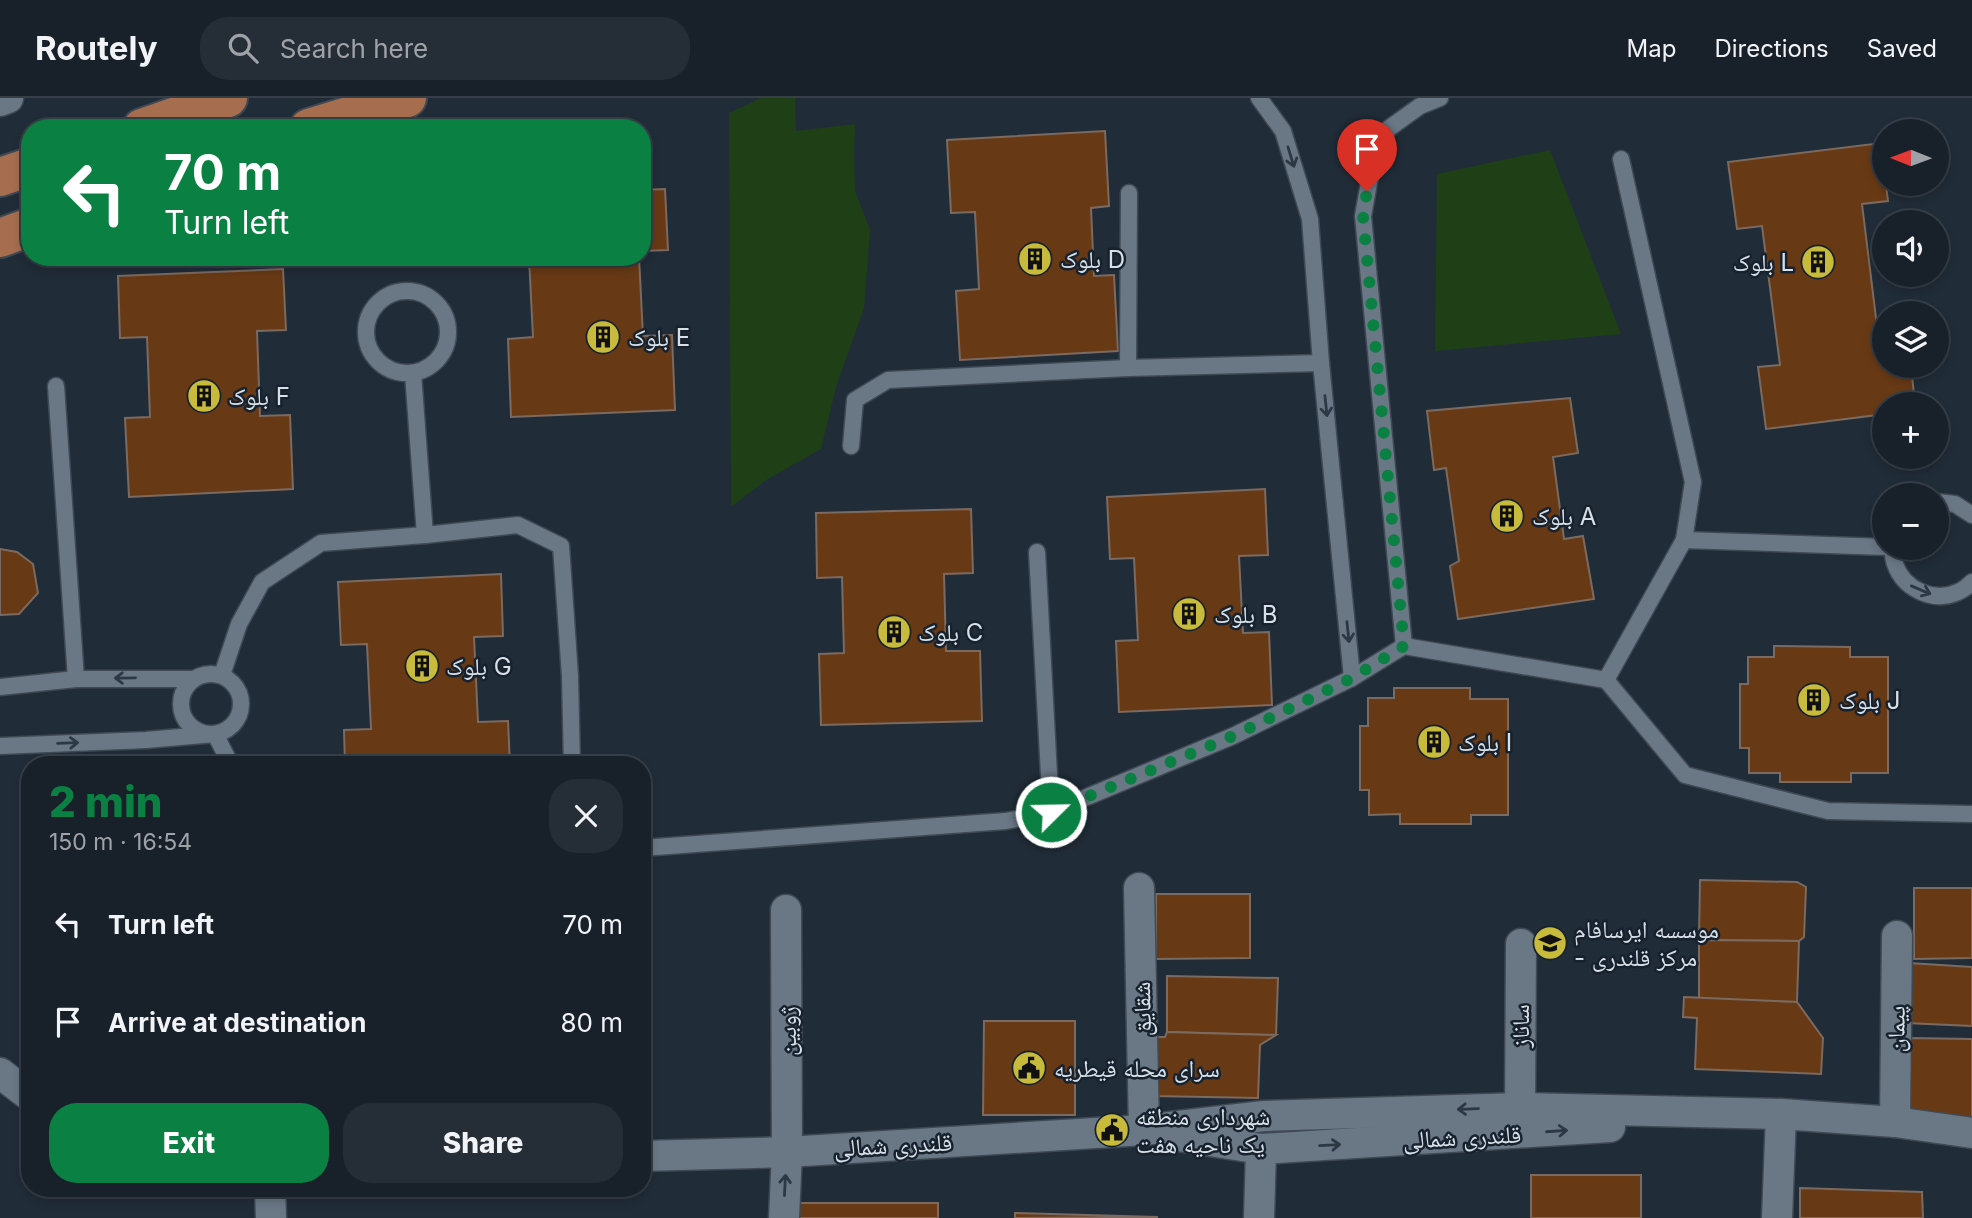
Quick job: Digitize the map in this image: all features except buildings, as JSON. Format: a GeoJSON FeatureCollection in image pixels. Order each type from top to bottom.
{"type":"FeatureCollection","features":[{"type":"Feature","properties":{"kind":"main road"},"geometry":{"type":"LineString","coordinates":[[168,119],[228,98]]}},
{"type":"Feature","properties":{"kind":"main road"},"geometry":{"type":"LineString","coordinates":[[338,119],[407,98]]}},
{"type":"Feature","properties":{"kind":"main road"},"geometry":{"type":"LineString","coordinates":[[0,177],[21,170]]}},
{"type":"Feature","properties":{"kind":"main road"},"geometry":{"type":"LineString","coordinates":[[0,238],[21,230]]}},
{"type":"Feature","properties":{"kind":"street"},"geometry":{"type":"LineString","coordinates":[[0,101],[8,98]]}},
{"type":"Feature","properties":{"kind":"street","name":"شقایق"},"geometry":{"type":"LineString","coordinates":[[1139,888],[1144,1130]]}},
{"type":"Feature","properties":{"kind":"street","name":"ژوبین"},"geometry":{"type":"LineString","coordinates":[[784,1218],[787,1152],[786,909]]}},
{"type":"Feature","properties":{"kind":"street","name":"پیمان"},"geometry":{"type":"LineString","coordinates":[[1895,1122],[1897,936]]}},
{"type":"Feature","properties":{"kind":"street","name":"ساناز"},"geometry":{"type":"LineString","coordinates":[[1520,1108],[1521,944]]}},
{"type":"Feature","properties":{"kind":"street"},"geometry":{"type":"LineString","coordinates":[[0,1073],[21,1090]]}},
{"type":"Feature","properties":{"kind":"street","name":"قلندری شمالی"},"geometry":{"type":"LineString","coordinates":[[651,1156],[787,1152],[1144,1130],[1264,1115],[1520,1108],[1781,1114],[1895,1122],[1972,1133]]}},
{"type":"Feature","properties":{"kind":"street"},"geometry":{"type":"LineString","coordinates":[[1777,1218],[1781,1114]]}},
{"type":"Feature","properties":{"kind":"street","name":"قلندری شمالی"},"geometry":{"type":"LineString","coordinates":[[1144,1130],[1261,1149],[1781,1114]]}},
{"type":"Feature","properties":{"kind":"street"},"geometry":{"type":"LineString","coordinates":[[1259,1218],[1261,1149]]}},
{"type":"Feature","properties":{"kind":"street"},"geometry":{"type":"LineString","coordinates":[[270,1197],[271,1218]]}},
{"type":"Feature","properties":{"kind":"lane"},"geometry":{"type":"LineString","coordinates":[[1259,98],[1283,131],[1310,219],[1321,363],[1352,678]]}},
{"type":"Feature","properties":{"kind":"lane"},"geometry":{"type":"LineString","coordinates":[[1404,646],[1363,216],[1372,166],[1388,129],[1420,106],[1440,98]]}},
{"type":"Feature","properties":{"kind":"lane"},"geometry":{"type":"LineString","coordinates":[[1605,680],[1684,540],[1693,482],[1621,159]]}},
{"type":"Feature","properties":{"kind":"lane"},"geometry":{"type":"LineString","coordinates":[[1128,368],[1129,194]]}},
{"type":"Feature","properties":{"kind":"lane"},"geometry":{"type":"LineString","coordinates":[[403,291],[417,292],[429,298],[446,318],[449,332],[440,357],[430,367],[413,373],[404,374],[379,363],[370,352],[366,339],[366,325],[370,313],[379,302],[391,294],[403,291]]}},
{"type":"Feature","properties":{"kind":"lane"},"geometry":{"type":"LineString","coordinates":[[851,446],[855,400],[888,380],[1128,368],[1321,363]]}},
{"type":"Feature","properties":{"kind":"lane"},"geometry":{"type":"LineString","coordinates":[[413,373],[425,535]]}},
{"type":"Feature","properties":{"kind":"lane"},"geometry":{"type":"LineString","coordinates":[[56,386],[76,679]]}},
{"type":"Feature","properties":{"kind":"lane"},"geometry":{"type":"LineString","coordinates":[[1949,503],[1955,504],[1972,515]]}},
{"type":"Feature","properties":{"kind":"lane"},"geometry":{"type":"LineString","coordinates":[[222,675],[239,624],[262,582],[321,543],[518,525],[561,545],[570,676],[572,756]]}},
{"type":"Feature","properties":{"kind":"lane"},"geometry":{"type":"LineString","coordinates":[[1684,540],[1872,547]]}},
{"type":"Feature","properties":{"kind":"lane"},"geometry":{"type":"LineString","coordinates":[[1037,552],[1051,812]]}},
{"type":"Feature","properties":{"kind":"lane"},"geometry":{"type":"LineString","coordinates":[[1894,560],[1902,578],[1914,589],[1928,595],[1945,596],[1961,592],[1972,583]]}},
{"type":"Feature","properties":{"kind":"lane"},"geometry":{"type":"LineString","coordinates":[[651,847],[1006,821],[1051,812],[1233,736],[1352,678],[1404,646],[1605,680],[1685,775],[1828,811],[1972,814]]}},
{"type":"Feature","properties":{"kind":"lane"},"geometry":{"type":"LineString","coordinates":[[0,746],[146,740],[215,734],[233,726],[242,708],[238,688],[231,680],[212,673],[202,674],[186,686],[181,705],[183,715],[196,730],[215,734]]}},
{"type":"Feature","properties":{"kind":"lane"},"geometry":{"type":"LineString","coordinates":[[0,687],[76,679],[193,679]]}},
{"type":"Feature","properties":{"kind":"lane"},"geometry":{"type":"LineString","coordinates":[[215,734],[227,756]]}},
{"type":"Feature","properties":{"kind":"green space"},"geometry":{"type":"Polygon","coordinates":[[[761,98],[795,98],[796,131],[855,124],[855,191],[870,230],[864,308],[836,387],[821,449],[766,480],[731,507],[729,113],[761,98]]]}},
{"type":"Feature","properties":{"kind":"green space"},"geometry":{"type":"Polygon","coordinates":[[[1550,150],[1621,334],[1435,351],[1437,174],[1550,150]]]}},
{"type":"Feature","properties":{"kind":"place","name":"بلوک D"},"geometry":{"type":"Point","coordinates":[1035,259]}},
{"type":"Feature","properties":{"kind":"place","name":"بلوک L"},"geometry":{"type":"Point","coordinates":[1818,262]}},
{"type":"Feature","properties":{"kind":"place","name":"بلوک E"},"geometry":{"type":"Point","coordinates":[603,337]}},
{"type":"Feature","properties":{"kind":"place","name":"بلوک F"},"geometry":{"type":"Point","coordinates":[204,396]}},
{"type":"Feature","properties":{"kind":"place","name":"بلوک A"},"geometry":{"type":"Point","coordinates":[1507,516]}},
{"type":"Feature","properties":{"kind":"place","name":"بلوک B"},"geometry":{"type":"Point","coordinates":[1189,614]}},
{"type":"Feature","properties":{"kind":"place","name":"بلوک C"},"geometry":{"type":"Point","coordinates":[894,632]}},
{"type":"Feature","properties":{"kind":"place","name":"بلوک G"},"geometry":{"type":"Point","coordinates":[422,666]}},
{"type":"Feature","properties":{"kind":"place","name":"بلوک J"},"geometry":{"type":"Point","coordinates":[1814,700]}},
{"type":"Feature","properties":{"kind":"place","name":"بلوک I"},"geometry":{"type":"Point","coordinates":[1434,742]}},
{"type":"Feature","properties":{"kind":"place","name":"موسسه ایرسافام - مرکز قلندری"},"geometry":{"type":"Point","coordinates":[1550,943]}},
{"type":"Feature","properties":{"kind":"place","name":"سرای محله قیطریه"},"geometry":{"type":"Point","coordinates":[1029,1068]}},
{"type":"Feature","properties":{"kind":"place","name":"شهرداری منطقه یک ناحیه هفت"},"geometry":{"type":"Point","coordinates":[1112,1130]}},
{"type":"Feature","properties":{"kind":"route"},"geometry":{"type":"LineString","coordinates":[[1051,812],[1233,736],[1352,678],[1404,646],[1363,216],[1367,191]]}}]}
